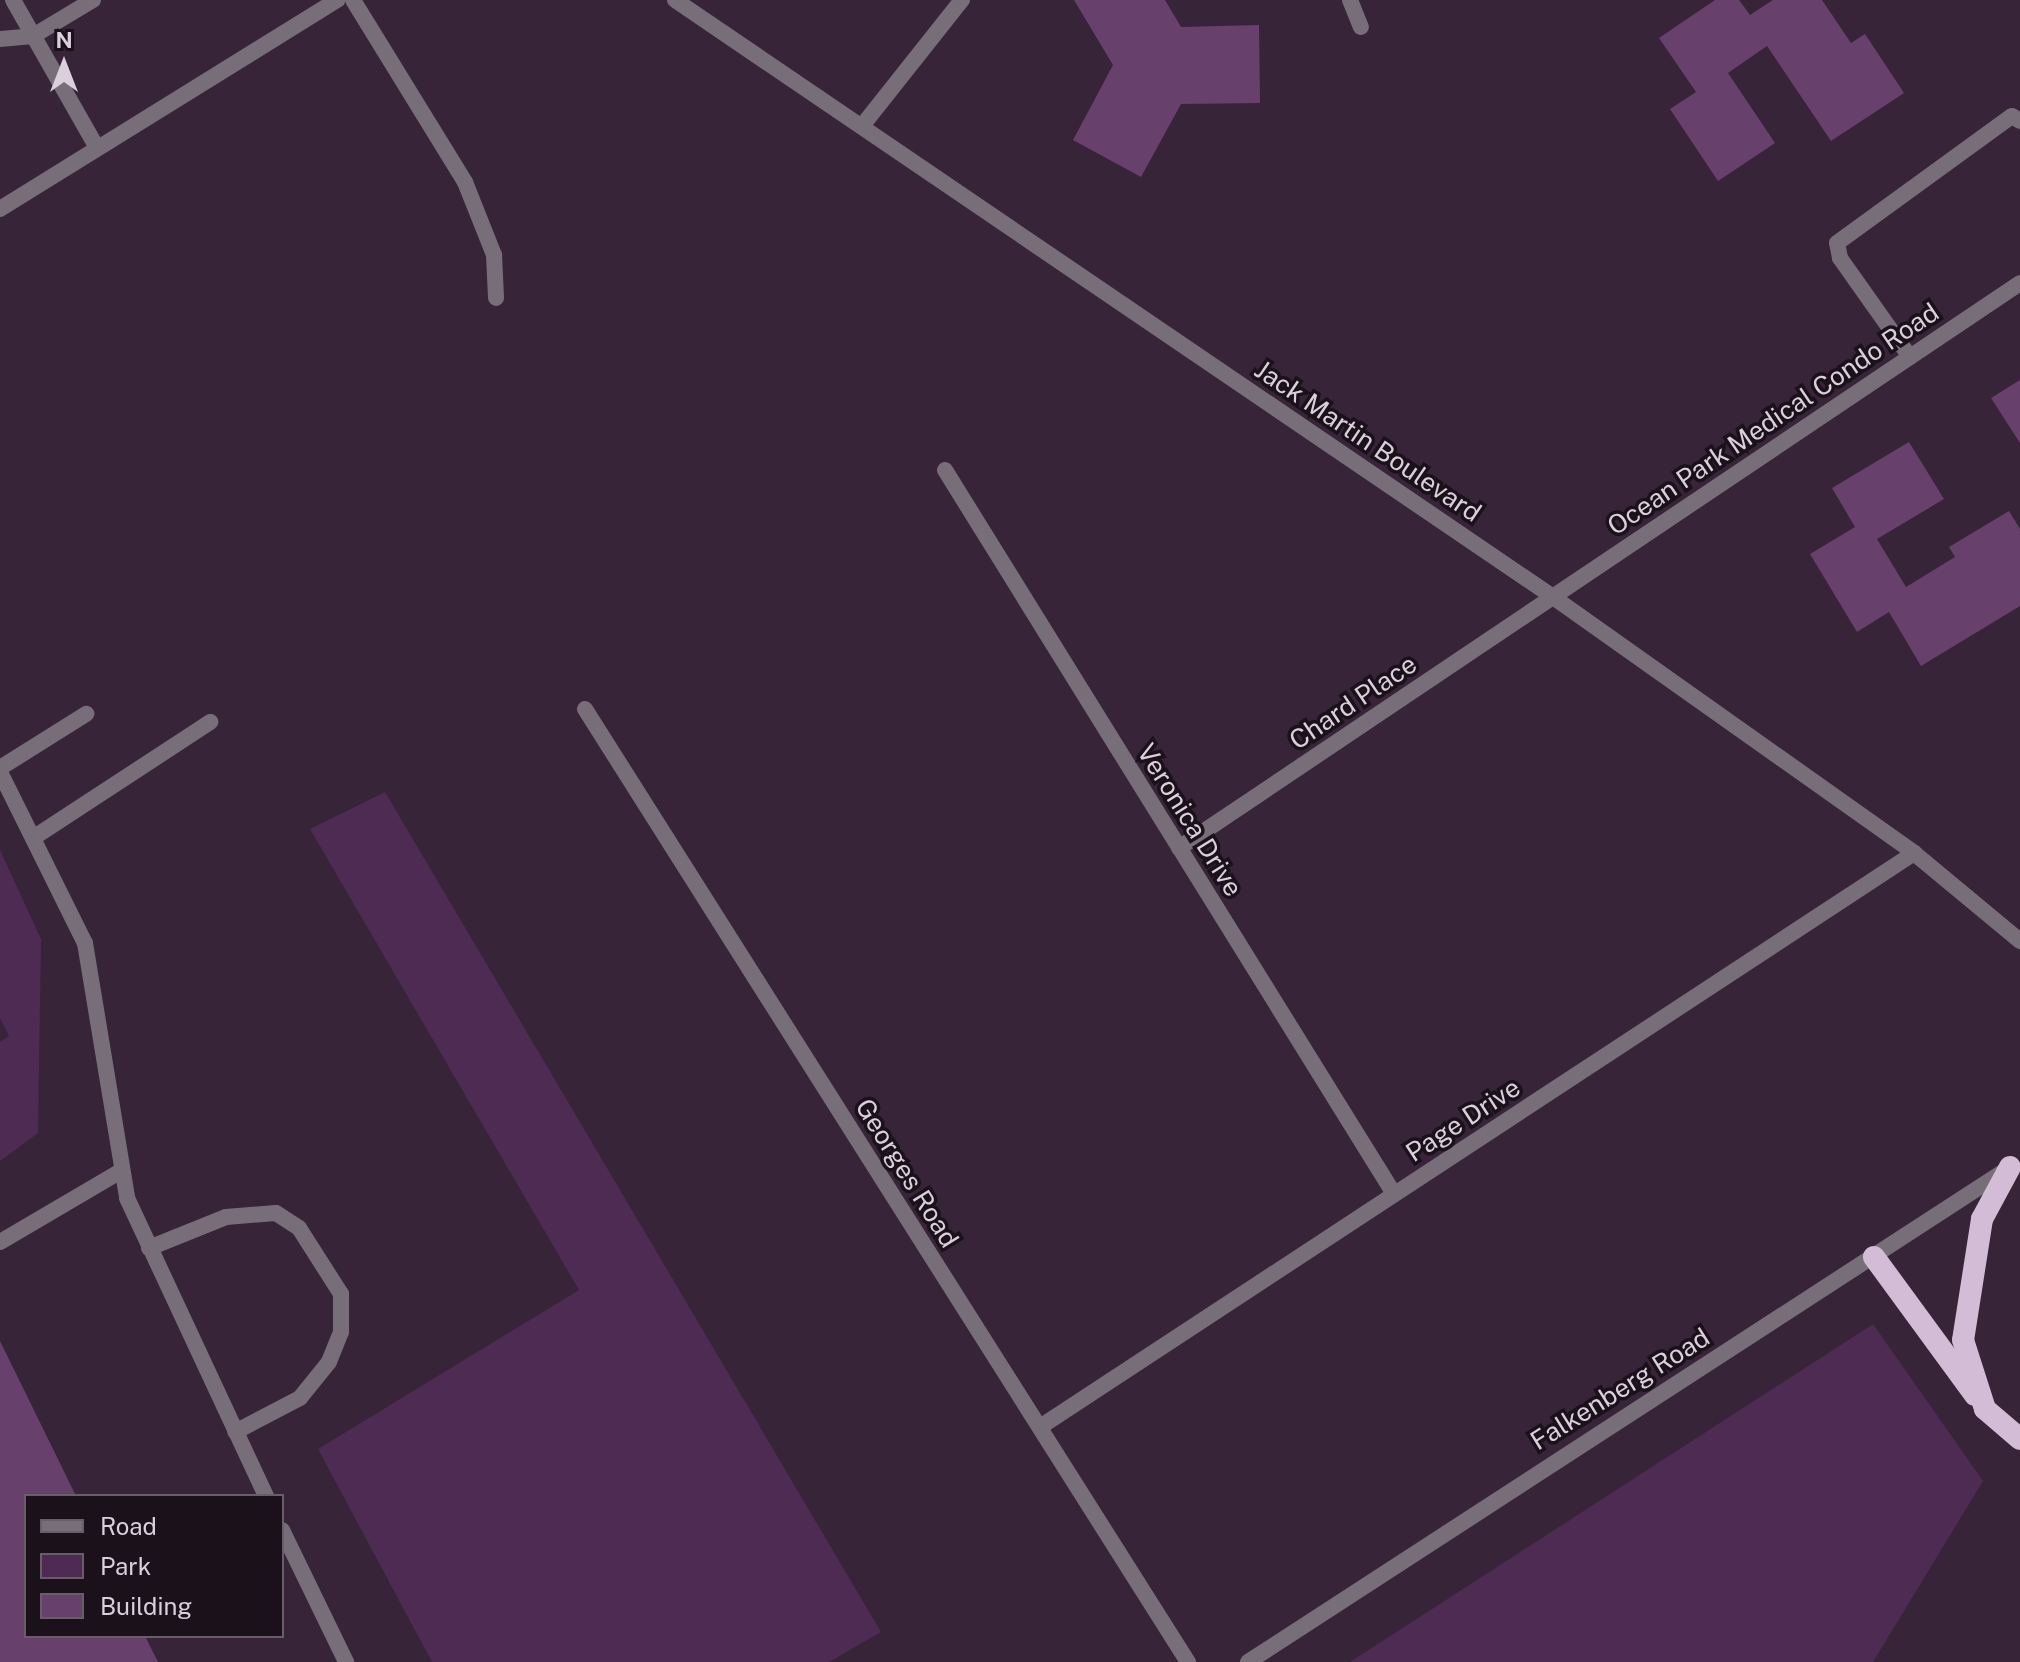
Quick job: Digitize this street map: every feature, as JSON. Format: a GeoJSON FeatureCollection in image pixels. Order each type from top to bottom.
{"type":"FeatureCollection","features":[{"type":"Feature","properties":{"kind":"highway"},"geometry":{"type":"LineString","coordinates":[[1985,1409],[1963,1340],[1969,1275],[1982,1219],[2015,1164]]}},
{"type":"Feature","properties":{"kind":"highway"},"geometry":{"type":"LineString","coordinates":[[1874,1257],[1985,1409],[2020,1439]]}},
{"type":"Feature","properties":{"kind":"street"},"geometry":{"type":"LineString","coordinates":[[13,0],[97,148]]}},
{"type":"Feature","properties":{"kind":"street"},"geometry":{"type":"LineString","coordinates":[[0,209],[337,0]]}},
{"type":"Feature","properties":{"kind":"street"},"geometry":{"type":"LineString","coordinates":[[353,0],[465,182],[494,255],[496,298]]}},
{"type":"Feature","properties":{"kind":"street","name":"Jack Martin Boulevard"},"geometry":{"type":"LineString","coordinates":[[675,0],[1553,597],[1914,853],[2020,941]]}},
{"type":"Feature","properties":{"kind":"street"},"geometry":{"type":"LineString","coordinates":[[862,126],[962,0]]}},
{"type":"Feature","properties":{"kind":"street"},"geometry":{"type":"LineString","coordinates":[[1350,0],[1361,27]]}},
{"type":"Feature","properties":{"kind":"street"},"geometry":{"type":"LineString","coordinates":[[0,39],[33,36],[84,2]]}},
{"type":"Feature","properties":{"kind":"street"},"geometry":{"type":"LineString","coordinates":[[1910,357],[1837,243],[2016,119]]}},
{"type":"Feature","properties":{"kind":"street","name":"Ocean Park Medical Condo Road"},"geometry":{"type":"LineString","coordinates":[[1553,597],[2020,283]]}},
{"type":"Feature","properties":{"kind":"street","name":"Veronica Drive"},"geometry":{"type":"LineString","coordinates":[[945,470],[1394,1194]]}},
{"type":"Feature","properties":{"kind":"street","name":"Chard Place"},"geometry":{"type":"LineString","coordinates":[[1179,848],[1553,597]]}},
{"type":"Feature","properties":{"kind":"street","name":"Georges Road"},"geometry":{"type":"LineString","coordinates":[[585,709],[1188,1662]]}},
{"type":"Feature","properties":{"kind":"street"},"geometry":{"type":"LineString","coordinates":[[86,714],[0,770],[85,943],[121,1171],[149,1248],[265,1494]]}},
{"type":"Feature","properties":{"kind":"street"},"geometry":{"type":"LineString","coordinates":[[33,838],[210,722]]}},
{"type":"Feature","properties":{"kind":"street","name":"Page Drive"},"geometry":{"type":"LineString","coordinates":[[1040,1427],[1914,853]]}},
{"type":"Feature","properties":{"kind":"street","name":"Falkenberg Road"},"geometry":{"type":"LineString","coordinates":[[1248,1662],[2015,1164]]}},
{"type":"Feature","properties":{"kind":"street"},"geometry":{"type":"LineString","coordinates":[[0,1242],[121,1171]]}},
{"type":"Feature","properties":{"kind":"street"},"geometry":{"type":"LineString","coordinates":[[149,1248],[226,1217],[276,1213],[299,1228],[341,1294],[341,1332],[329,1362],[300,1398],[235,1432]]}},
{"type":"Feature","properties":{"kind":"street"},"geometry":{"type":"LineString","coordinates":[[284,1534],[346,1662]]}},
{"type":"Feature","properties":{"kind":"green space"},"geometry":{"type":"Polygon","coordinates":[[[385,792],[881,1632],[829,1662],[432,1662],[318,1449],[579,1290],[310,829],[385,792]]]}},
{"type":"Feature","properties":{"kind":"green space"},"geometry":{"type":"Polygon","coordinates":[[[0,850],[41,939],[38,1133],[0,1161],[0,1042],[9,1036],[0,1018],[0,850]]]}},
{"type":"Feature","properties":{"kind":"green space"},"geometry":{"type":"Polygon","coordinates":[[[1873,1324],[1983,1481],[1873,1662],[1350,1662],[1873,1324]]]}},
{"type":"Feature","properties":{"kind":"building"},"geometry":{"type":"Polygon","coordinates":[[[1074,0],[1165,0],[1181,27],[1259,25],[1260,103],[1181,104],[1141,177],[1073,140],[1113,65],[1074,0]]]}},
{"type":"Feature","properties":{"kind":"building"},"geometry":{"type":"Polygon","coordinates":[[[1715,0],[1739,0],[1750,15],[1773,0],[1822,0],[1851,43],[1865,34],[1904,93],[1831,141],[1767,46],[1728,73],[1775,143],[1718,181],[1670,109],[1696,92],[1659,38],[1715,0]]]}},
{"type":"Feature","properties":{"kind":"building"},"geometry":{"type":"Polygon","coordinates":[[[2020,380],[2020,443],[1991,398],[2020,380]]]}},
{"type":"Feature","properties":{"kind":"building"},"geometry":{"type":"Polygon","coordinates":[[[1909,442],[1944,499],[1877,539],[1906,587],[1955,557],[1949,547],[2009,511],[2020,529],[2020,606],[1921,666],[1889,612],[1857,632],[1810,554],[1855,527],[1832,488],[1909,442]]]}},
{"type":"Feature","properties":{"kind":"building"},"geometry":{"type":"Polygon","coordinates":[[[0,1341],[75,1494],[24,1494],[24,1638],[146,1638],[158,1662],[0,1662],[0,1341]]]}}]}
